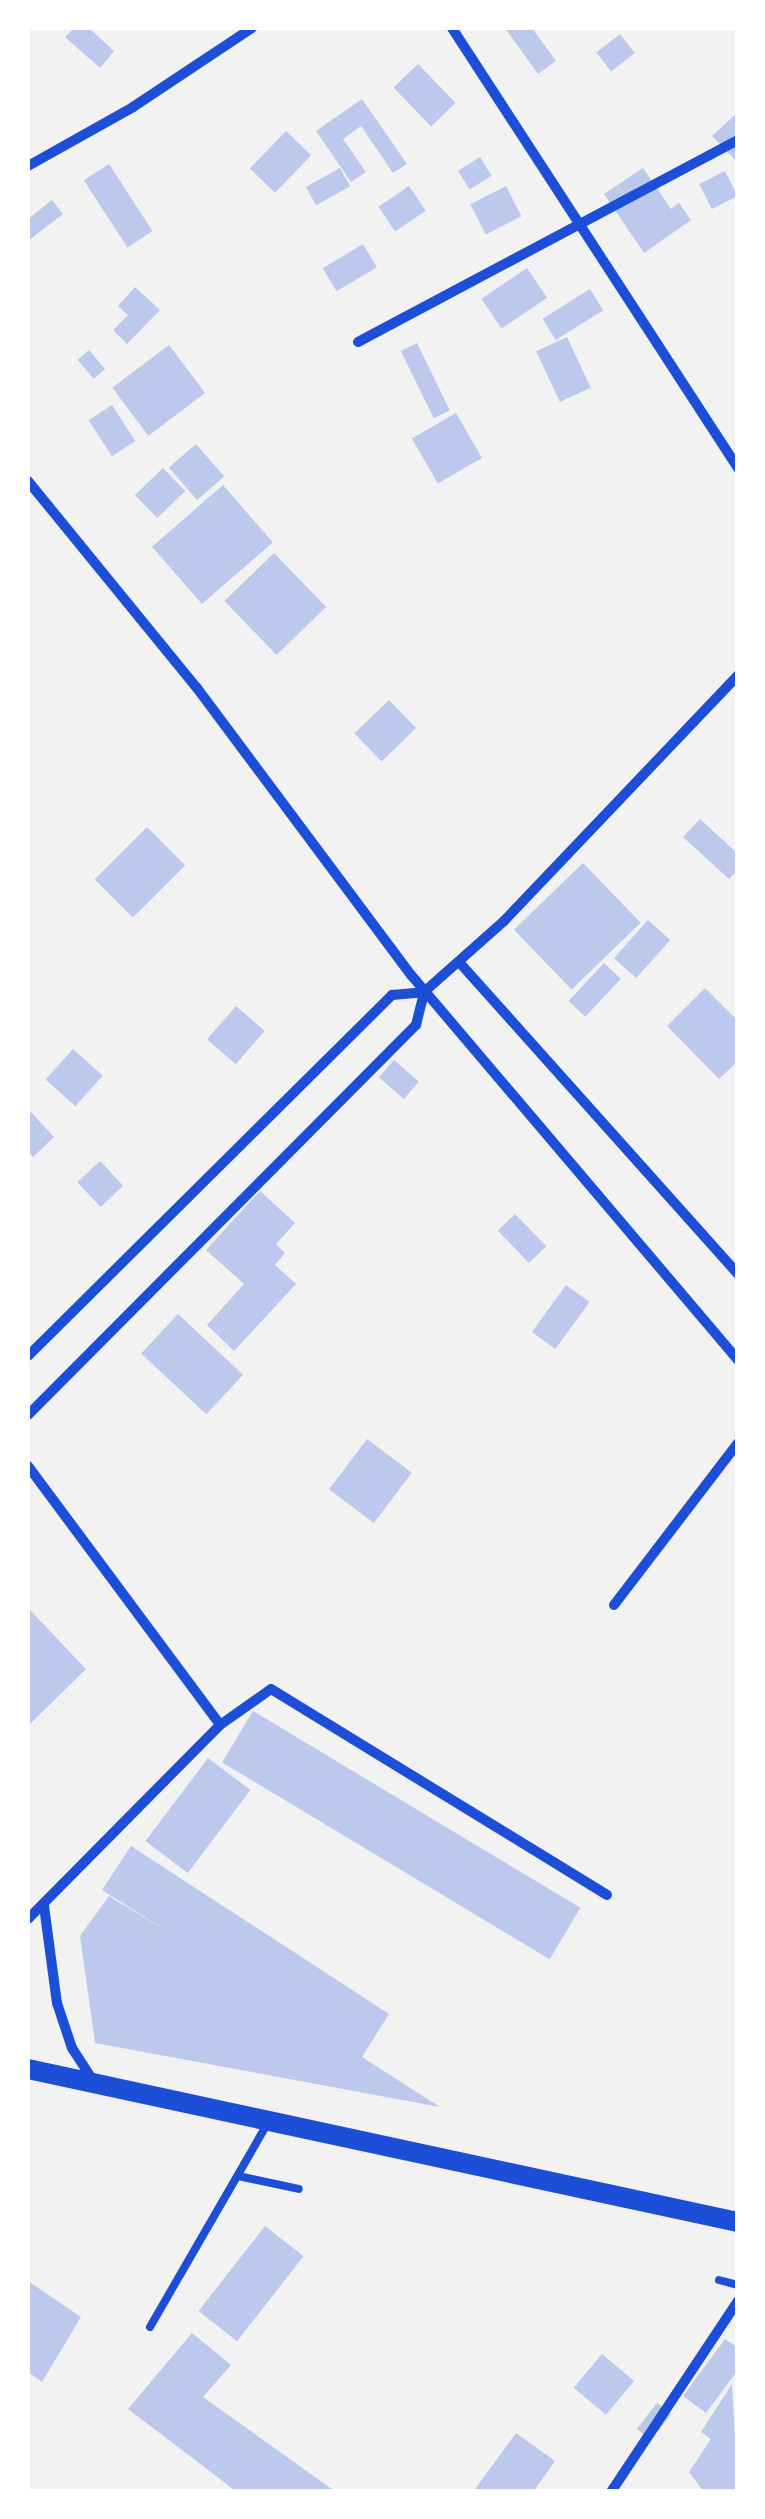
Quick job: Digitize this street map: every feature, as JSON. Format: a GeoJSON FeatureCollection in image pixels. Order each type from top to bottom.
{"type":"FeatureCollection","features":[{"type":"Feature","properties":{"kind":"main road"},"geometry":{"type":"LineString","coordinates":[[28,2069],[738,2222]]}},
{"type":"Feature","properties":{"kind":"street"},"geometry":{"type":"LineString","coordinates":[[28,166],[132,108],[252,28]]}},
{"type":"Feature","properties":{"kind":"street"},"geometry":{"type":"LineString","coordinates":[[452,28],[738,468]]}},
{"type":"Feature","properties":{"kind":"street"},"geometry":{"type":"LineString","coordinates":[[358,342],[738,140]]}},
{"type":"Feature","properties":{"kind":"street"},"geometry":{"type":"LineString","coordinates":[[28,481],[197,688],[424,992],[738,1360]]}},
{"type":"Feature","properties":{"kind":"street"},"geometry":{"type":"LineString","coordinates":[[28,1415],[416,1025],[424,992],[458,962],[738,675]]}},
{"type":"Feature","properties":{"kind":"street"},"geometry":{"type":"LineString","coordinates":[[458,962],[738,1274]]}},
{"type":"Feature","properties":{"kind":"street"},"geometry":{"type":"LineString","coordinates":[[28,1356],[392,995],[424,992]]}},
{"type":"Feature","properties":{"kind":"street"},"geometry":{"type":"LineString","coordinates":[[614,1606],[738,1443]]}},
{"type":"Feature","properties":{"kind":"street"},"geometry":{"type":"LineString","coordinates":[[28,1466],[220,1725]]}},
{"type":"Feature","properties":{"kind":"street"},"geometry":{"type":"LineString","coordinates":[[28,1919],[220,1725],[270,1689],[606,1895]]}},
{"type":"Feature","properties":{"kind":"street"},"geometry":{"type":"LineString","coordinates":[[44,1906],[56,2003],[72,2048],[96,2085]]}},
{"type":"Feature","properties":{"kind":"street"},"geometry":{"type":"LineString","coordinates":[[611,2492],[738,2301]]}},
{"type":"Feature","properties":{"kind":"lane"},"geometry":{"type":"LineString","coordinates":[[150,2327],[268,2123]]}},
{"type":"Feature","properties":{"kind":"lane"},"geometry":{"type":"LineString","coordinates":[[238,2176],[300,2189]]}},
{"type":"Feature","properties":{"kind":"lane"},"geometry":{"type":"LineString","coordinates":[[718,2280],[738,2284]]}},
{"type":"Feature","properties":{"kind":"building"},"geometry":{"type":"Polygon","coordinates":[[[74,28],[89,28],[114,51],[100,68],[65,37],[74,28]]]}},
{"type":"Feature","properties":{"kind":"building"},"geometry":{"type":"Polygon","coordinates":[[[505,28],[532,28],[556,61],[538,74],[505,28]]]}},
{"type":"Feature","properties":{"kind":"building"},"geometry":{"type":"Polygon","coordinates":[[[620,34],[635,53],[611,71],[596,52],[620,34]]]}},
{"type":"Feature","properties":{"kind":"building"},"geometry":{"type":"Polygon","coordinates":[[[418,64],[456,103],[431,126],[394,88],[418,64]]]}},
{"type":"Feature","properties":{"kind":"building"},"geometry":{"type":"Polygon","coordinates":[[[362,99],[407,164],[393,173],[361,126],[343,139],[366,172],[351,182],[316,131],[362,99]]]}},
{"type":"Feature","properties":{"kind":"building"},"geometry":{"type":"Polygon","coordinates":[[[738,112],[738,163],[712,136],[738,112]]]}},
{"type":"Feature","properties":{"kind":"building"},"geometry":{"type":"Polygon","coordinates":[[[286,131],[311,155],[275,193],[250,168],[286,131]]]}},
{"type":"Feature","properties":{"kind":"building"},"geometry":{"type":"Polygon","coordinates":[[[480,157],[492,176],[470,189],[458,171],[480,157]]]}},
{"type":"Feature","properties":{"kind":"building"},"geometry":{"type":"Polygon","coordinates":[[[109,164],[153,231],[127,247],[84,180],[109,164]]]}},
{"type":"Feature","properties":{"kind":"building"},"geometry":{"type":"Polygon","coordinates":[[[340,168],[350,186],[316,205],[306,187],[340,168]]]}},
{"type":"Feature","properties":{"kind":"building"},"geometry":{"type":"Polygon","coordinates":[[[643,168],[671,209],[679,203],[691,220],[644,253],[604,194],[643,168]]]}},
{"type":"Feature","properties":{"kind":"building"},"geometry":{"type":"Polygon","coordinates":[[[725,171],[738,196],[712,209],[699,184],[725,171]]]}},
{"type":"Feature","properties":{"kind":"building"},"geometry":{"type":"Polygon","coordinates":[[[409,186],[426,211],[395,232],[378,207],[409,186]]]}},
{"type":"Feature","properties":{"kind":"building"},"geometry":{"type":"Polygon","coordinates":[[[506,186],[521,216],[486,234],[470,204],[506,186]]]}},
{"type":"Feature","properties":{"kind":"building"},"geometry":{"type":"Polygon","coordinates":[[[52,200],[63,214],[28,241],[28,219],[52,200]]]}},
{"type":"Feature","properties":{"kind":"building"},"geometry":{"type":"Polygon","coordinates":[[[363,244],[377,267],[337,291],[323,268],[363,244]]]}},
{"type":"Feature","properties":{"kind":"building"},"geometry":{"type":"Polygon","coordinates":[[[527,268],[547,298],[502,329],[481,299],[527,268]]]}},
{"type":"Feature","properties":{"kind":"building"},"geometry":{"type":"Polygon","coordinates":[[[135,287],[160,310],[127,344],[113,330],[128,315],[118,306],[135,287]]]}},
{"type":"Feature","properties":{"kind":"building"},"geometry":{"type":"Polygon","coordinates":[[[590,289],[603,310],[556,340],[543,319],[590,289]]]}},
{"type":"Feature","properties":{"kind":"building"},"geometry":{"type":"Polygon","coordinates":[[[567,337],[591,388],[560,402],[536,351],[567,337]]]}},
{"type":"Feature","properties":{"kind":"building"},"geometry":{"type":"Polygon","coordinates":[[[417,343],[450,410],[434,418],[401,351],[417,343]]]}},
{"type":"Feature","properties":{"kind":"building"},"geometry":{"type":"Polygon","coordinates":[[[169,345],[205,393],[148,436],[112,388],[169,345]]]}},
{"type":"Feature","properties":{"kind":"building"},"geometry":{"type":"Polygon","coordinates":[[[89,350],[105,369],[94,379],[78,360],[89,350]]]}},
{"type":"Feature","properties":{"kind":"building"},"geometry":{"type":"Polygon","coordinates":[[[112,405],[135,441],[112,456],[89,420],[112,405]]]}},
{"type":"Feature","properties":{"kind":"building"},"geometry":{"type":"Polygon","coordinates":[[[456,413],[482,458],[438,484],[412,438],[456,413]]]}},
{"type":"Feature","properties":{"kind":"building"},"geometry":{"type":"Polygon","coordinates":[[[196,444],[224,476],[197,500],[169,468],[196,444]]]}},
{"type":"Feature","properties":{"kind":"building"},"geometry":{"type":"Polygon","coordinates":[[[163,468],[185,491],[157,518],[135,495],[163,468]]]}},
{"type":"Feature","properties":{"kind":"building"},"geometry":{"type":"Polygon","coordinates":[[[223,485],[273,542],[202,604],[152,547],[223,485]]]}},
{"type":"Feature","properties":{"kind":"building"},"geometry":{"type":"Polygon","coordinates":[[[274,553],[326,607],[276,655],[224,601],[274,553]]]}},
{"type":"Feature","properties":{"kind":"building"},"geometry":{"type":"Polygon","coordinates":[[[389,700],[416,728],[382,761],[354,733],[389,700]]]}},
{"type":"Feature","properties":{"kind":"building"},"geometry":{"type":"Polygon","coordinates":[[[700,819],[738,854],[738,870],[729,879],[683,837],[700,819]]]}},
{"type":"Feature","properties":{"kind":"building"},"geometry":{"type":"Polygon","coordinates":[[[147,827],[185,865],[133,918],[95,879],[147,827]]]}},
{"type":"Feature","properties":{"kind":"building"},"geometry":{"type":"Polygon","coordinates":[[[583,863],[641,923],[572,989],[514,930],[583,863]]]}},
{"type":"Feature","properties":{"kind":"building"},"geometry":{"type":"Polygon","coordinates":[[[648,920],[670,940],[636,978],[614,958],[648,920]]]}},
{"type":"Feature","properties":{"kind":"building"},"geometry":{"type":"Polygon","coordinates":[[[604,963],[621,979],[585,1017],[569,1001],[604,963]]]}},
{"type":"Feature","properties":{"kind":"building"},"geometry":{"type":"Polygon","coordinates":[[[705,988],[738,1021],[738,1061],[719,1079],[667,1026],[705,988]]]}},
{"type":"Feature","properties":{"kind":"building"},"geometry":{"type":"Polygon","coordinates":[[[236,1006],[265,1031],[236,1064],[207,1039],[236,1006]]]}},
{"type":"Feature","properties":{"kind":"building"},"geometry":{"type":"Polygon","coordinates":[[[73,1049],[103,1076],[75,1106],[46,1079],[73,1049]]]}},
{"type":"Feature","properties":{"kind":"building"},"geometry":{"type":"Polygon","coordinates":[[[394,1060],[419,1082],[404,1099],[379,1077],[394,1060]]]}},
{"type":"Feature","properties":{"kind":"building"},"geometry":{"type":"Polygon","coordinates":[[[28,1109],[54,1137],[33,1157],[28,1151],[28,1109]]]}},
{"type":"Feature","properties":{"kind":"building"},"geometry":{"type":"Polygon","coordinates":[[[100,1161],[123,1186],[101,1207],[77,1182],[100,1161]]]}},
{"type":"Feature","properties":{"kind":"building"},"geometry":{"type":"Polygon","coordinates":[[[260,1191],[295,1223],[276,1244],[285,1253],[275,1265],[296,1284],[234,1351],[207,1325],[244,1284],[206,1250],[260,1191]]]}},
{"type":"Feature","properties":{"kind":"building"},"geometry":{"type":"Polygon","coordinates":[[[515,1214],[546,1246],[529,1263],[498,1231],[515,1214]]]}},
{"type":"Feature","properties":{"kind":"building"},"geometry":{"type":"Polygon","coordinates":[[[566,1285],[589,1302],[555,1349],[532,1332],[566,1285]]]}},
{"type":"Feature","properties":{"kind":"building"},"geometry":{"type":"Polygon","coordinates":[[[178,1314],[243,1375],[206,1414],[141,1353],[178,1314]]]}},
{"type":"Feature","properties":{"kind":"building"},"geometry":{"type":"Polygon","coordinates":[[[367,1439],[412,1473],[374,1523],[329,1489],[367,1439]]]}},
{"type":"Feature","properties":{"kind":"building"},"geometry":{"type":"Polygon","coordinates":[[[28,1608],[86,1669],[28,1726],[28,1608]]]}},
{"type":"Feature","properties":{"kind":"building"},"geometry":{"type":"Polygon","coordinates":[[[253,1711],[580,1908],[550,1959],[222,1762],[253,1711]]]}},
{"type":"Feature","properties":{"kind":"building"},"geometry":{"type":"Polygon","coordinates":[[[208,1758],[250,1790],[188,1873],[145,1841],[208,1758]]]}},
{"type":"Feature","properties":{"kind":"building"},"geometry":{"type":"Polygon","coordinates":[[[131,1846],[389,2014],[362,2057],[440,2107],[95,2043],[80,1936],[109,1896],[168,1932],[102,1890],[131,1846]]]}},
{"type":"Feature","properties":{"kind":"building"},"geometry":{"type":"Polygon","coordinates":[[[265,2226],[304,2256],[237,2341],[199,2311],[265,2226]]]}},
{"type":"Feature","properties":{"kind":"building"},"geometry":{"type":"Polygon","coordinates":[[[28,2281],[81,2317],[42,2382],[28,2372],[28,2281]]]}},
{"type":"Feature","properties":{"kind":"building"},"geometry":{"type":"Polygon","coordinates":[[[192,2333],[231,2365],[203,2397],[336,2492],[237,2492],[128,2409],[192,2333]]]}},
{"type":"Feature","properties":{"kind":"building"},"geometry":{"type":"Polygon","coordinates":[[[725,2339],[738,2348],[738,2370],[706,2413],[683,2396],[725,2339]]]}},
{"type":"Feature","properties":{"kind":"building"},"geometry":{"type":"Polygon","coordinates":[[[602,2354],[634,2381],[606,2415],[574,2388],[602,2354]]]}},
{"type":"Feature","properties":{"kind":"building"},"geometry":{"type":"Polygon","coordinates":[[[732,2384],[738,2492],[704,2492],[689,2472],[711,2439],[701,2432],[732,2384]]]}},
{"type":"Feature","properties":{"kind":"building"},"geometry":{"type":"Polygon","coordinates":[[[657,2403],[671,2414],[651,2440],[637,2429],[657,2403]]]}},
{"type":"Feature","properties":{"kind":"building"},"geometry":{"type":"Polygon","coordinates":[[[516,2433],[555,2461],[533,2492],[473,2492],[516,2433]]]}}]}
